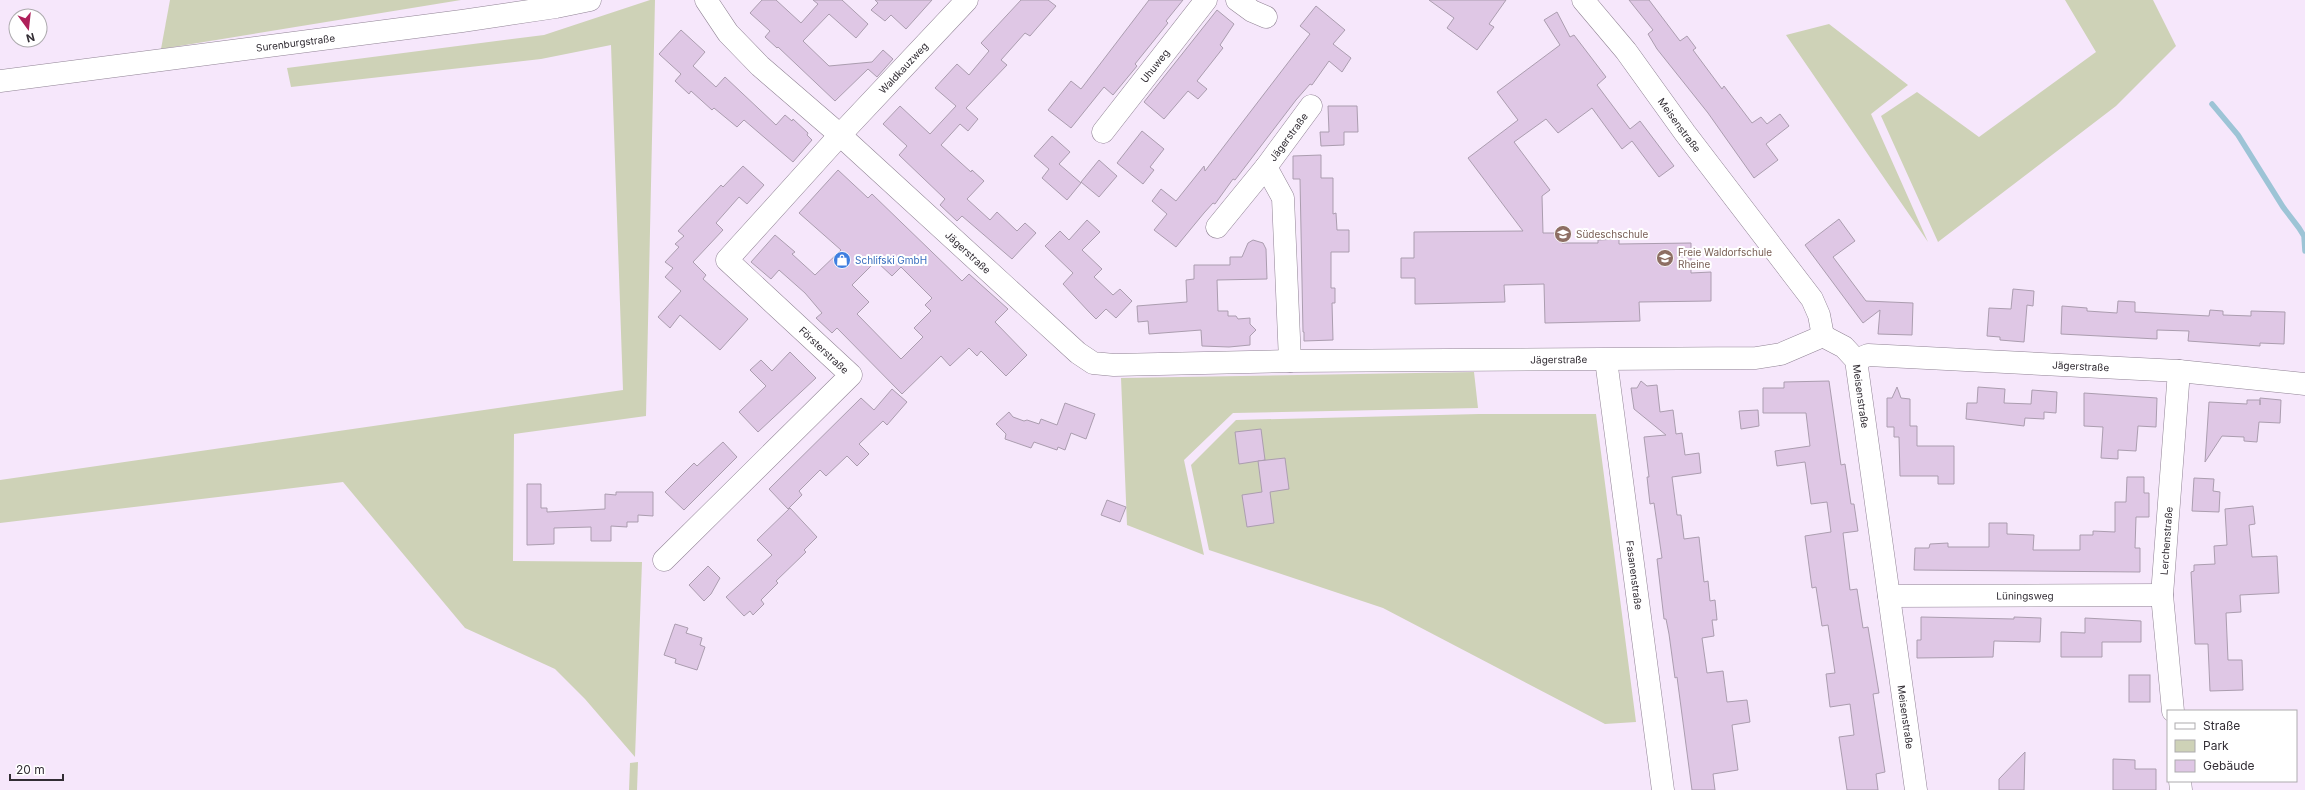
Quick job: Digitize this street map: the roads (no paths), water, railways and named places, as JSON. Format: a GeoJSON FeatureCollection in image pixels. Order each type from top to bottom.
{"type":"FeatureCollection","features":[{"type":"Feature","properties":{"kind":"street","name":"Surenburgstraße"},"geometry":{"type":"LineString","coordinates":[[0,81],[462,21],[556,7],[590,0]]}},
{"type":"Feature","properties":{"kind":"street","name":"Jägerstraße"},"geometry":{"type":"LineString","coordinates":[[706,0],[728,33],[760,66],[840,135],[1078,354],[1093,363],[1114,365],[1756,358],[1781,354],[1822,336]]}},
{"type":"Feature","properties":{"kind":"street","name":"Waldkauzweg"},"geometry":{"type":"LineString","coordinates":[[840,135],[967,0]]}},
{"type":"Feature","properties":{"kind":"street","name":"Uhuweg"},"geometry":{"type":"LineString","coordinates":[[1103,132],[1206,0]]}},
{"type":"Feature","properties":{"kind":"street"},"geometry":{"type":"LineString","coordinates":[[1237,0],[1252,11],[1266,17]]}},
{"type":"Feature","properties":{"kind":"street","name":"Meisenstraße"},"geometry":{"type":"LineString","coordinates":[[1583,0],[1626,51],[1685,133],[1812,299],[1819,315],[1822,336],[1844,347],[1856,360],[1916,790]]}},
{"type":"Feature","properties":{"kind":"street","name":"Jägerstraße"},"geometry":{"type":"LineString","coordinates":[[1217,227],[1266,167],[1311,106]]}},
{"type":"Feature","properties":{"kind":"street","name":"Försterstraße"},"geometry":{"type":"LineString","coordinates":[[664,560],[851,375],[727,260],[840,135]]}},
{"type":"Feature","properties":{"kind":"street","name":"Jägerstraße"},"geometry":{"type":"LineString","coordinates":[[1266,167],[1283,198],[1290,362]]}},
{"type":"Feature","properties":{"kind":"street","name":"Jägerstraße"},"geometry":{"type":"LineString","coordinates":[[1856,360],[1868,355],[2178,371],[2305,384]]}},
{"type":"Feature","properties":{"kind":"street","name":"Fasanenstraße"},"geometry":{"type":"LineString","coordinates":[[1606,360],[1662,790]]}},
{"type":"Feature","properties":{"kind":"street","name":"Lerchenstraße"},"geometry":{"type":"LineString","coordinates":[[2173,710],[2162,595],[2178,371]]}},
{"type":"Feature","properties":{"kind":"street","name":"Lüningsweg"},"geometry":{"type":"LineString","coordinates":[[1889,596],[2162,595]]}},
{"type":"Feature","properties":{"kind":"waterway"},"geometry":{"type":"LineString","coordinates":[[2212,104],[2238,135],[2283,207],[2299,228],[2304,236],[2305,251]]}},
{"type":"Feature","properties":{"kind":"place","name":"Südeschschule"},"geometry":{"type":"Point","coordinates":[1563,234]}},
{"type":"Feature","properties":{"kind":"place","name":"Freie Waldorfschule Rheine"},"geometry":{"type":"Point","coordinates":[1665,258]}},
{"type":"Feature","properties":{"kind":"place","name":"Schlifski GmbH"},"geometry":{"type":"Point","coordinates":[842,260]}}]}
